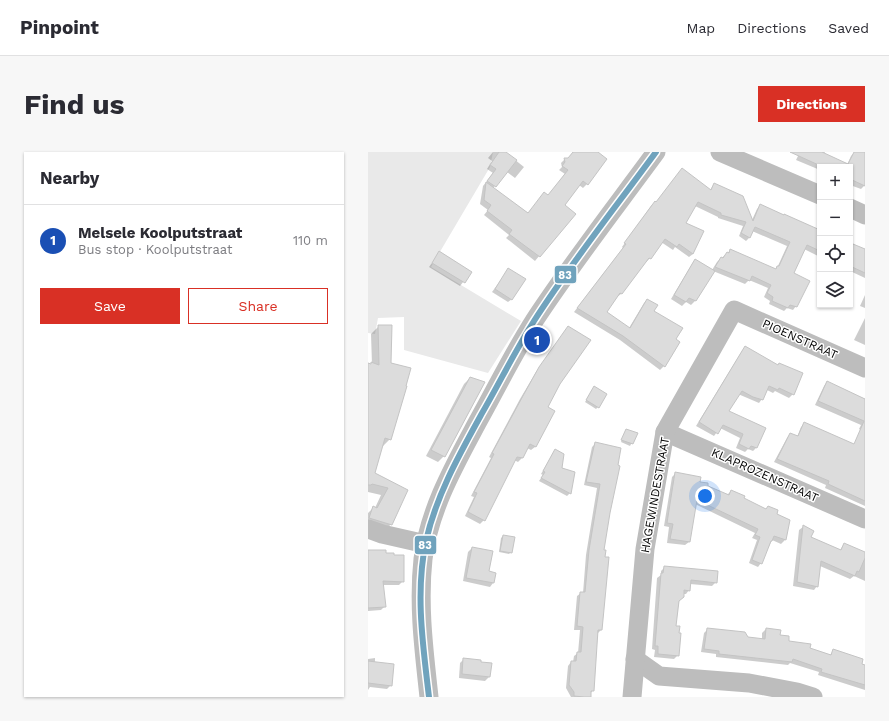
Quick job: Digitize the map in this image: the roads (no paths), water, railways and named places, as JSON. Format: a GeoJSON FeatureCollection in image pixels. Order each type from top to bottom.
{"type":"FeatureCollection","features":[{"type":"Feature","properties":{"kind":"street"},"geometry":{"type":"LineString","coordinates":[[429,697],[421,622],[423,559],[443,488],[511,360],[560,282],[656,152]]}},
{"type":"Feature","properties":{"kind":"street"},"geometry":{"type":"LineString","coordinates":[[720,152],[817,194]]}},
{"type":"Feature","properties":{"kind":"street"},"geometry":{"type":"LineString","coordinates":[[853,209],[865,214]]}},
{"type":"Feature","properties":{"kind":"street","name":"PIOENSTRAAT"},"geometry":{"type":"LineString","coordinates":[[734,310],[865,368]]}},
{"type":"Feature","properties":{"kind":"street","name":"HAGEWINDESTRAAT"},"geometry":{"type":"LineString","coordinates":[[632,697],[645,549],[665,432],[734,310]]}},
{"type":"Feature","properties":{"kind":"street","name":"KLAPROZENSTRAAT"},"geometry":{"type":"LineString","coordinates":[[665,432],[865,519]]}},
{"type":"Feature","properties":{"kind":"street"},"geometry":{"type":"LineString","coordinates":[[368,529],[382,534],[426,544]]}},
{"type":"Feature","properties":{"kind":"street"},"geometry":{"type":"LineString","coordinates":[[635,659],[659,676],[748,683],[798,692],[813,697]]}},
{"type":"Feature","properties":{"kind":"place","name":"Melsele Koolputstraat"},"geometry":{"type":"Point","coordinates":[537,340]}}]}
